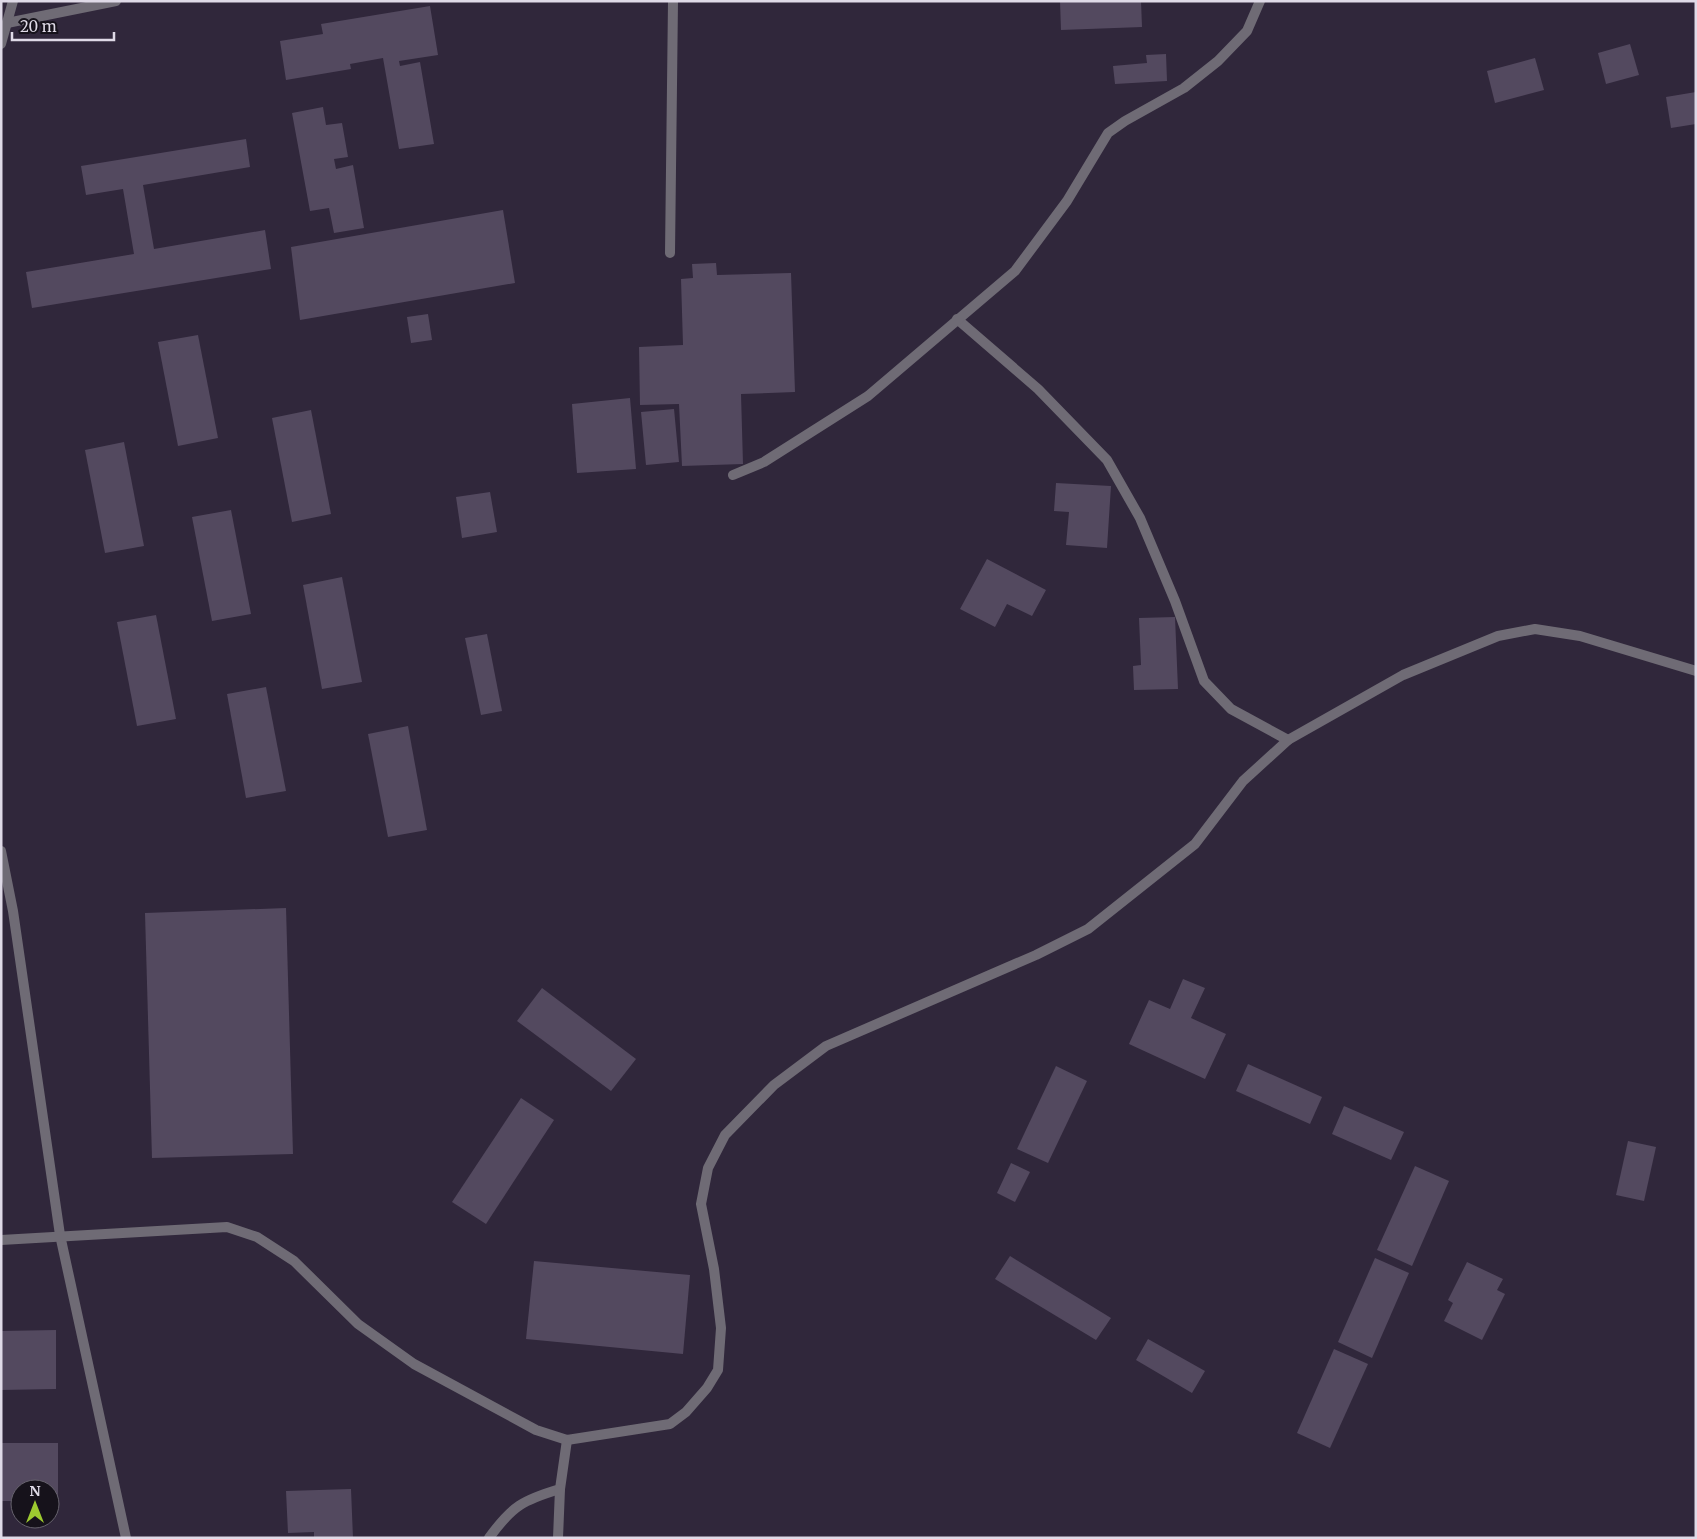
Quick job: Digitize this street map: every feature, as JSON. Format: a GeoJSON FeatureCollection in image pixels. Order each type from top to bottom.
{"type":"FeatureCollection","features":[{"type":"Feature","properties":{"kind":"lane"},"geometry":{"type":"LineString","coordinates":[[1,44],[13,1]]}},
{"type":"Feature","properties":{"kind":"lane"},"geometry":{"type":"LineString","coordinates":[[8,24],[116,1]]}},
{"type":"Feature","properties":{"kind":"lane"},"geometry":{"type":"LineString","coordinates":[[670,253],[673,1]]}},
{"type":"Feature","properties":{"kind":"lane"},"geometry":{"type":"LineString","coordinates":[[733,475],[764,462],[868,396],[1015,271],[1067,201],[1108,134],[1125,121],[1184,88],[1218,61],[1247,32],[1260,1]]}},
{"type":"Feature","properties":{"kind":"lane"},"geometry":{"type":"LineString","coordinates":[[957,319],[1038,389],[1106,460],[1140,518],[1175,601],[1204,680],[1231,709],[1288,740]]}},
{"type":"Feature","properties":{"kind":"lane"},"geometry":{"type":"LineString","coordinates":[[1,1240],[60,1235],[227,1227],[257,1237],[294,1261],[358,1324],[414,1364],[536,1430],[567,1440],[670,1424],[686,1412],[707,1388],[718,1370],[721,1328],[714,1269],[701,1204],[708,1168],[724,1135],[774,1085],[826,1046],[1036,955],[1088,929],[1195,844],[1243,781],[1288,740],[1403,675],[1498,636],[1535,629],[1580,636],[1696,671]]}},
{"type":"Feature","properties":{"kind":"lane"},"geometry":{"type":"LineString","coordinates":[[1,851],[13,911],[60,1235],[126,1538]]}},
{"type":"Feature","properties":{"kind":"lane"},"geometry":{"type":"LineString","coordinates":[[558,1538],[560,1489],[567,1440]]}},
{"type":"Feature","properties":{"kind":"lane"},"geometry":{"type":"LineString","coordinates":[[489,1538],[504,1518],[528,1499],[560,1489]]}},
{"type":"Feature","properties":{"kind":"building"},"geometry":{"type":"Polygon","coordinates":[[[1060,1],[1141,1],[1142,27],[1061,30],[1060,1]]]}},
{"type":"Feature","properties":{"kind":"building"},"geometry":{"type":"Polygon","coordinates":[[[430,6],[438,55],[399,61],[400,66],[420,62],[434,144],[399,149],[383,58],[350,64],[351,69],[286,80],[280,41],[323,34],[321,24],[430,6]]]}},
{"type":"Feature","properties":{"kind":"building"},"geometry":{"type":"Polygon","coordinates":[[[1630,44],[1639,75],[1606,84],[1598,53],[1630,44]]]}},
{"type":"Feature","properties":{"kind":"building"},"geometry":{"type":"Polygon","coordinates":[[[1166,54],[1167,81],[1115,84],[1113,66],[1147,63],[1146,55],[1166,54]]]}},
{"type":"Feature","properties":{"kind":"building"},"geometry":{"type":"Polygon","coordinates":[[[1535,58],[1544,90],[1495,103],[1487,71],[1535,58]]]}},
{"type":"Feature","properties":{"kind":"building"},"geometry":{"type":"Polygon","coordinates":[[[1696,92],[1696,124],[1671,128],[1666,97],[1696,92]]]}},
{"type":"Feature","properties":{"kind":"building"},"geometry":{"type":"Polygon","coordinates":[[[323,107],[326,125],[342,123],[348,157],[334,159],[336,169],[353,165],[364,228],[334,233],[329,208],[310,211],[292,113],[323,107]]]}},
{"type":"Feature","properties":{"kind":"building"},"geometry":{"type":"Polygon","coordinates":[[[246,139],[250,167],[143,185],[154,249],[265,230],[271,269],[32,308],[26,272],[134,254],[123,189],[86,195],[81,166],[246,139]]]}},
{"type":"Feature","properties":{"kind":"building"},"geometry":{"type":"Polygon","coordinates":[[[503,210],[515,283],[300,320],[291,247],[503,210]]]}},
{"type":"Feature","properties":{"kind":"building"},"geometry":{"type":"Polygon","coordinates":[[[716,263],[717,275],[791,273],[795,392],[741,394],[743,464],[682,466],[679,404],[640,405],[639,347],[683,345],[681,279],[693,278],[692,264],[716,263]]]}},
{"type":"Feature","properties":{"kind":"building"},"geometry":{"type":"Polygon","coordinates":[[[428,314],[432,340],[411,343],[407,317],[428,314]]]}},
{"type":"Feature","properties":{"kind":"building"},"geometry":{"type":"Polygon","coordinates":[[[198,335],[218,438],[178,446],[158,342],[198,335]]]}},
{"type":"Feature","properties":{"kind":"building"},"geometry":{"type":"Polygon","coordinates":[[[630,398],[636,469],[577,473],[572,404],[630,398]]]}},
{"type":"Feature","properties":{"kind":"building"},"geometry":{"type":"Polygon","coordinates":[[[674,409],[679,462],[646,465],[641,412],[674,409]]]}},
{"type":"Feature","properties":{"kind":"building"},"geometry":{"type":"Polygon","coordinates":[[[311,410],[331,514],[292,522],[272,418],[311,410]]]}},
{"type":"Feature","properties":{"kind":"building"},"geometry":{"type":"Polygon","coordinates":[[[124,442],[144,546],[105,553],[85,450],[124,442]]]}},
{"type":"Feature","properties":{"kind":"building"},"geometry":{"type":"Polygon","coordinates":[[[1056,483],[1111,486],[1107,548],[1066,545],[1069,512],[1054,511],[1056,483]]]}},
{"type":"Feature","properties":{"kind":"building"},"geometry":{"type":"Polygon","coordinates":[[[490,492],[497,532],[462,538],[456,497],[490,492]]]}},
{"type":"Feature","properties":{"kind":"building"},"geometry":{"type":"Polygon","coordinates":[[[231,510],[251,614],[212,621],[192,517],[231,510]]]}},
{"type":"Feature","properties":{"kind":"building"},"geometry":{"type":"Polygon","coordinates":[[[987,559],[1046,590],[1032,616],[1007,604],[995,627],[960,609],[987,559]]]}},
{"type":"Feature","properties":{"kind":"building"},"geometry":{"type":"Polygon","coordinates":[[[342,577],[362,682],[322,689],[303,585],[342,577]]]}},
{"type":"Feature","properties":{"kind":"building"},"geometry":{"type":"Polygon","coordinates":[[[156,615],[176,719],[137,726],[117,622],[156,615]]]}},
{"type":"Feature","properties":{"kind":"building"},"geometry":{"type":"Polygon","coordinates":[[[1175,617],[1178,689],[1134,690],[1133,666],[1141,665],[1139,618],[1175,617]]]}},
{"type":"Feature","properties":{"kind":"building"},"geometry":{"type":"Polygon","coordinates":[[[487,634],[502,711],[481,715],[465,638],[487,634]]]}},
{"type":"Feature","properties":{"kind":"building"},"geometry":{"type":"Polygon","coordinates":[[[266,687],[286,791],[246,798],[227,694],[266,687]]]}},
{"type":"Feature","properties":{"kind":"building"},"geometry":{"type":"Polygon","coordinates":[[[408,726],[427,830],[388,837],[368,734],[408,726]]]}},
{"type":"Feature","properties":{"kind":"building"},"geometry":{"type":"Polygon","coordinates":[[[286,908],[293,1154],[152,1158],[145,913],[286,908]]]}},
{"type":"Feature","properties":{"kind":"building"},"geometry":{"type":"Polygon","coordinates":[[[1183,979],[1205,988],[1191,1018],[1226,1034],[1205,1079],[1129,1044],[1149,1000],[1170,1009],[1183,979]]]}},
{"type":"Feature","properties":{"kind":"building"},"geometry":{"type":"Polygon","coordinates":[[[542,988],[636,1059],[611,1091],[517,1021],[542,988]]]}},
{"type":"Feature","properties":{"kind":"building"},"geometry":{"type":"Polygon","coordinates":[[[1248,1064],[1322,1097],[1310,1124],[1236,1091],[1248,1064]]]}},
{"type":"Feature","properties":{"kind":"building"},"geometry":{"type":"Polygon","coordinates":[[[1056,1066],[1087,1081],[1048,1163],[1017,1149],[1056,1066]]]}},
{"type":"Feature","properties":{"kind":"building"},"geometry":{"type":"Polygon","coordinates":[[[521,1098],[554,1120],[486,1224],[452,1202],[521,1098]]]}},
{"type":"Feature","properties":{"kind":"building"},"geometry":{"type":"Polygon","coordinates":[[[1344,1106],[1404,1132],[1391,1160],[1332,1134],[1344,1106]]]}},
{"type":"Feature","properties":{"kind":"building"},"geometry":{"type":"Polygon","coordinates":[[[1628,1141],[1656,1147],[1644,1201],[1616,1195],[1628,1141]]]}},
{"type":"Feature","properties":{"kind":"building"},"geometry":{"type":"Polygon","coordinates":[[[1011,1163],[1030,1172],[1015,1202],[997,1193],[1011,1163]]]}},
{"type":"Feature","properties":{"kind":"building"},"geometry":{"type":"Polygon","coordinates":[[[1415,1166],[1449,1181],[1412,1266],[1377,1250],[1415,1166]]]}},
{"type":"Feature","properties":{"kind":"building"},"geometry":{"type":"Polygon","coordinates":[[[1010,1256],[1111,1318],[1096,1340],[995,1279],[1010,1256]]]}},
{"type":"Feature","properties":{"kind":"building"},"geometry":{"type":"Polygon","coordinates":[[[1375,1258],[1409,1273],[1372,1358],[1338,1342],[1375,1258]]]}},
{"type":"Feature","properties":{"kind":"building"},"geometry":{"type":"Polygon","coordinates":[[[534,1261],[690,1275],[683,1354],[526,1339],[534,1261]]]}},
{"type":"Feature","properties":{"kind":"building"},"geometry":{"type":"Polygon","coordinates":[[[1467,1262],[1503,1279],[1497,1290],[1505,1294],[1482,1340],[1444,1321],[1453,1303],[1448,1300],[1467,1262]]]}},
{"type":"Feature","properties":{"kind":"building"},"geometry":{"type":"Polygon","coordinates":[[[56,1330],[56,1389],[1,1390],[1,1331],[56,1330]]]}},
{"type":"Feature","properties":{"kind":"building"},"geometry":{"type":"Polygon","coordinates":[[[1148,1339],[1205,1371],[1192,1393],[1136,1360],[1148,1339]]]}},
{"type":"Feature","properties":{"kind":"building"},"geometry":{"type":"Polygon","coordinates":[[[1334,1349],[1368,1364],[1330,1448],[1297,1433],[1334,1349]]]}},
{"type":"Feature","properties":{"kind":"building"},"geometry":{"type":"Polygon","coordinates":[[[1,1443],[58,1443],[58,1479],[10,1479],[10,1501],[1,1501],[1,1443]]]}},
{"type":"Feature","properties":{"kind":"building"},"geometry":{"type":"Polygon","coordinates":[[[351,1489],[353,1538],[314,1538],[314,1532],[288,1533],[286,1491],[351,1489]]]}}]}
